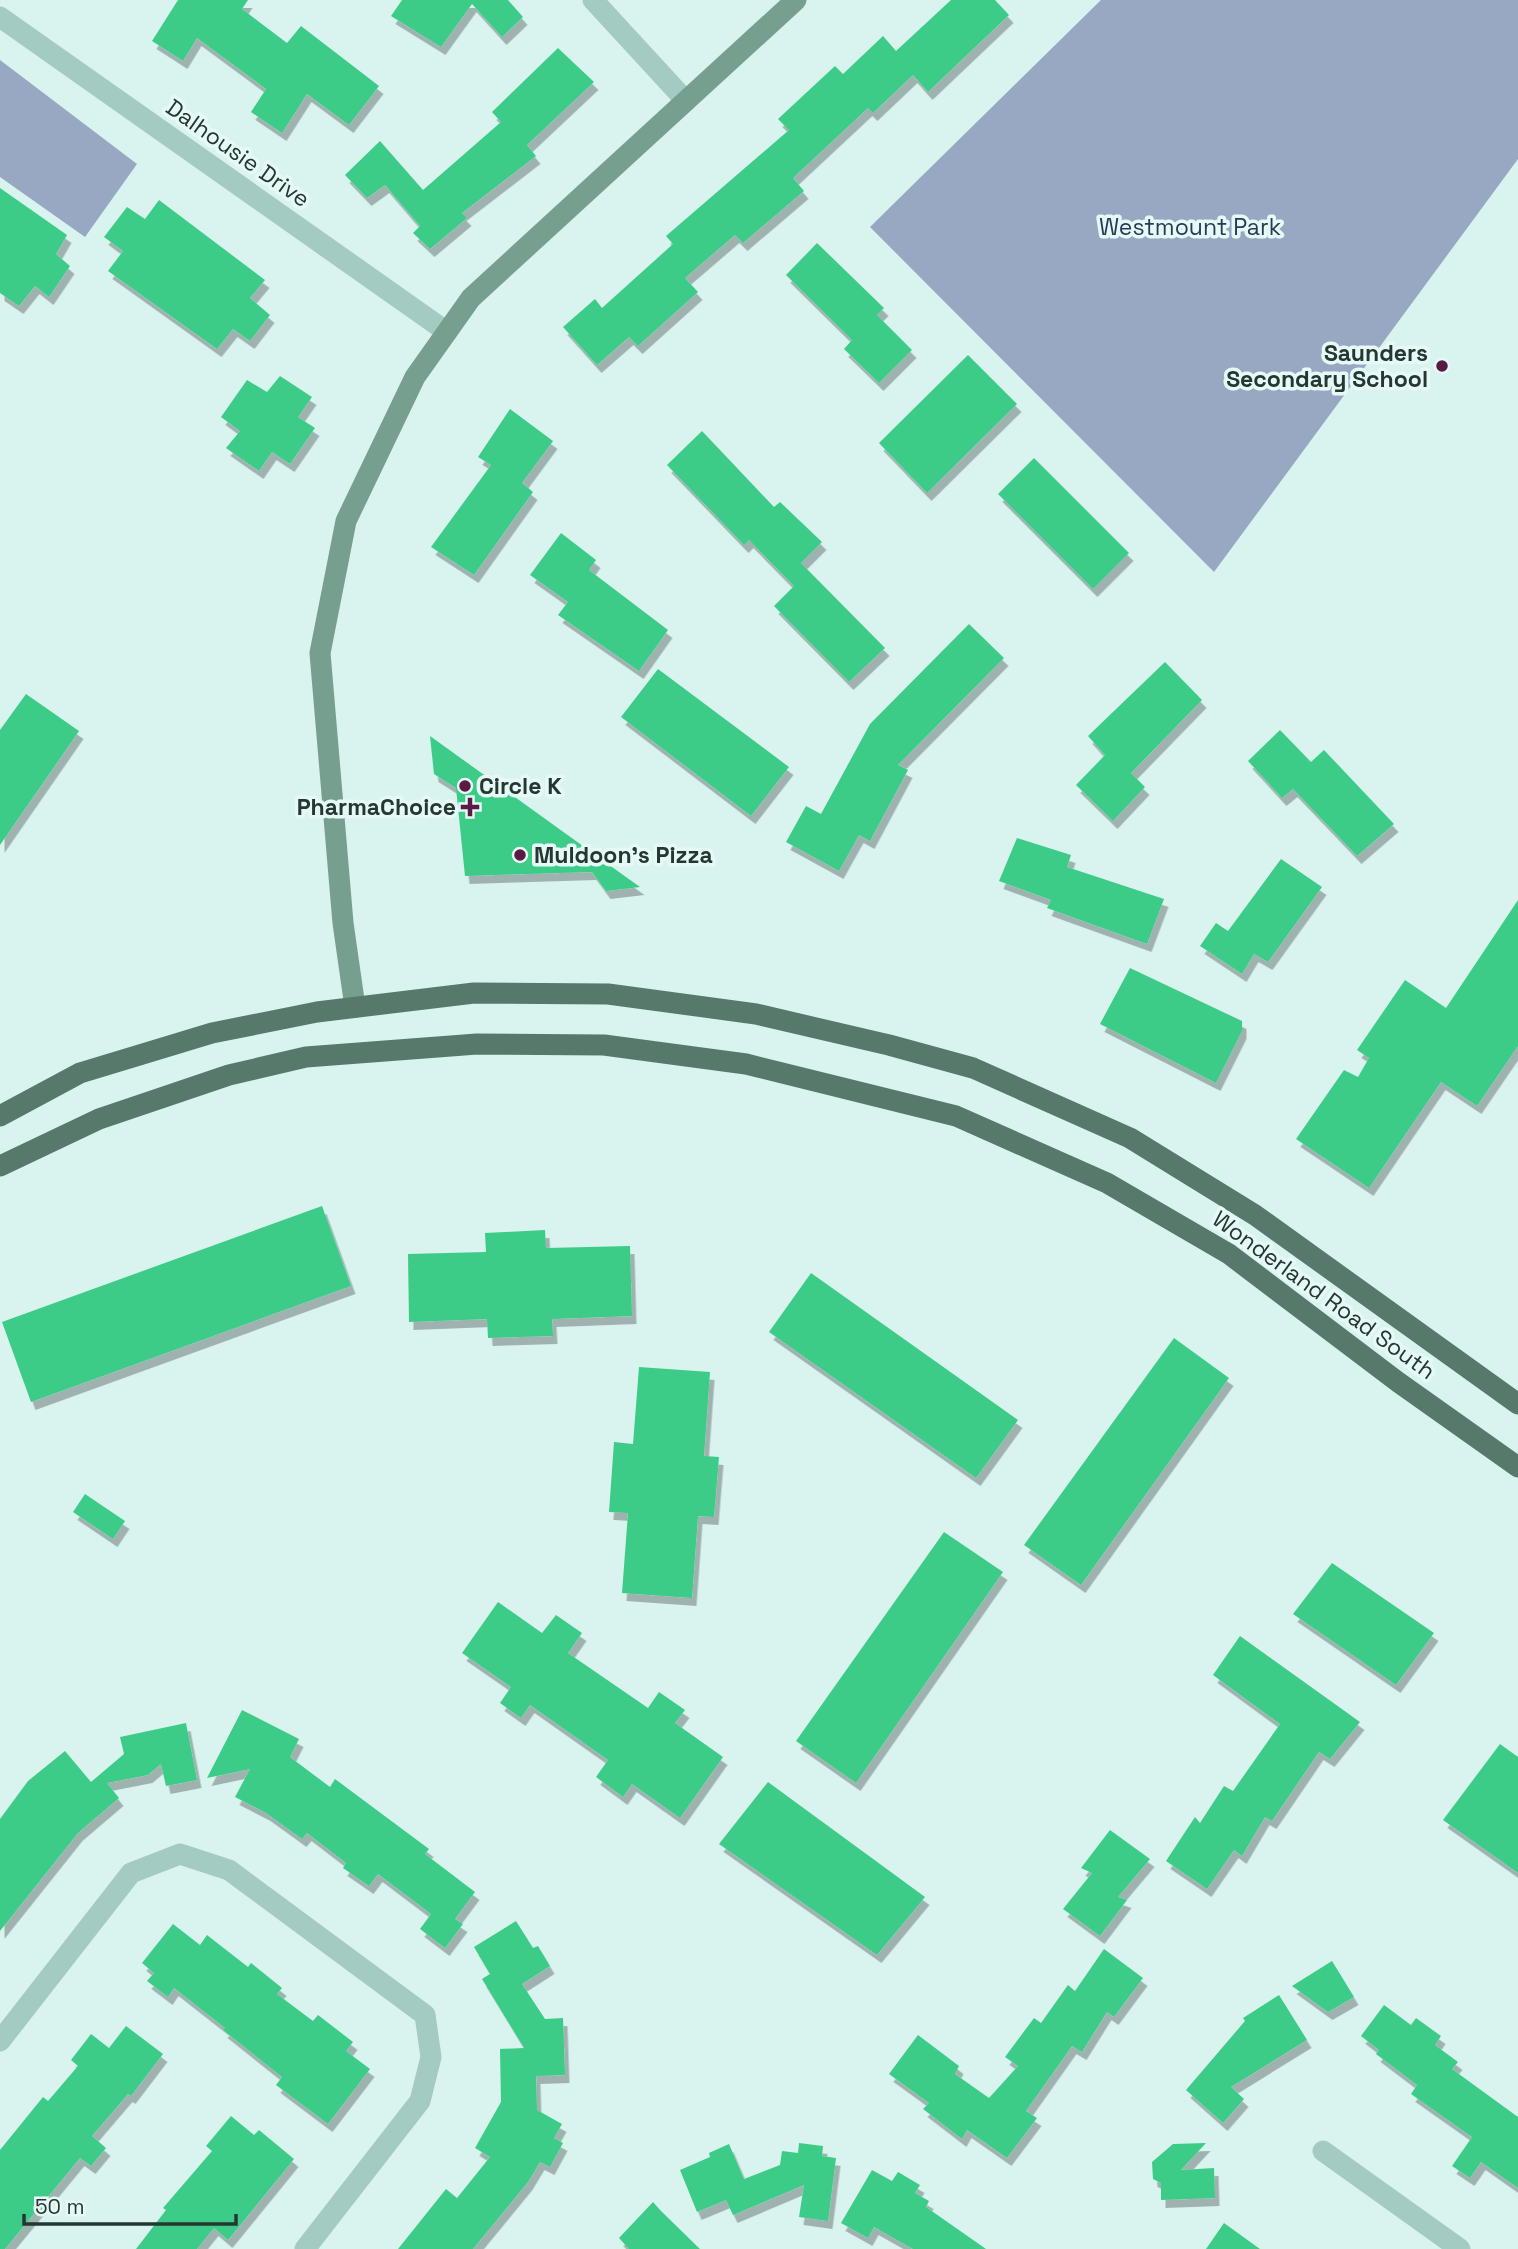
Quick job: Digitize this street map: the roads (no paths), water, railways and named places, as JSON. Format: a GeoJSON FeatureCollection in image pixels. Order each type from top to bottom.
{"type":"FeatureCollection","features":[{"type":"Feature","properties":{"kind":"main road","name":"Wonderland Road South"},"geometry":{"type":"LineString","coordinates":[[0,1116],[80,1073],[212,1033],[317,1012],[474,993],[608,994],[756,1014],[973,1068],[1142,1144],[1255,1214],[1518,1404]]}},
{"type":"Feature","properties":{"kind":"main road","name":"Wonderland Road South"},"geometry":{"type":"LineString","coordinates":[[0,1166],[99,1119],[229,1075],[306,1057],[477,1044],[604,1045],[746,1064],[956,1116],[1107,1183],[1229,1254],[1398,1382],[1518,1467]]}},
{"type":"Feature","properties":{"kind":"street"},"geometry":{"type":"LineString","coordinates":[[593,0],[685,101]]}},
{"type":"Feature","properties":{"kind":"street"},"geometry":{"type":"LineString","coordinates":[[355,1007],[342,923],[320,653],[346,521],[415,377],[471,298],[796,0]]}},
{"type":"Feature","properties":{"kind":"street","name":"Dalhousie Drive"},"geometry":{"type":"LineString","coordinates":[[0,17],[447,332]]}},
{"type":"Feature","properties":{"kind":"street"},"geometry":{"type":"LineString","coordinates":[[0,2041],[131,1872],[180,1854],[229,1870],[425,2015],[431,2057],[420,2101],[305,2249]]}},
{"type":"Feature","properties":{"kind":"street"},"geometry":{"type":"LineString","coordinates":[[1323,2151],[1460,2249]]}},
{"type":"Feature","properties":{"kind":"place","name":"Saunders Secondary School"},"geometry":{"type":"Point","coordinates":[1442,366]}},
{"type":"Feature","properties":{"kind":"place","name":"Circle K"},"geometry":{"type":"Point","coordinates":[465,786]}},
{"type":"Feature","properties":{"kind":"place","name":"PharmaChoice"},"geometry":{"type":"Point","coordinates":[470,807]}},
{"type":"Feature","properties":{"kind":"place","name":"Muldoon's Pizza"},"geometry":{"type":"Point","coordinates":[520,855]}},
{"type":"Feature","properties":{"kind":"park label","name":"Westmount Park"},"geometry":{"type":"Point","coordinates":[1190,227]}}]}
